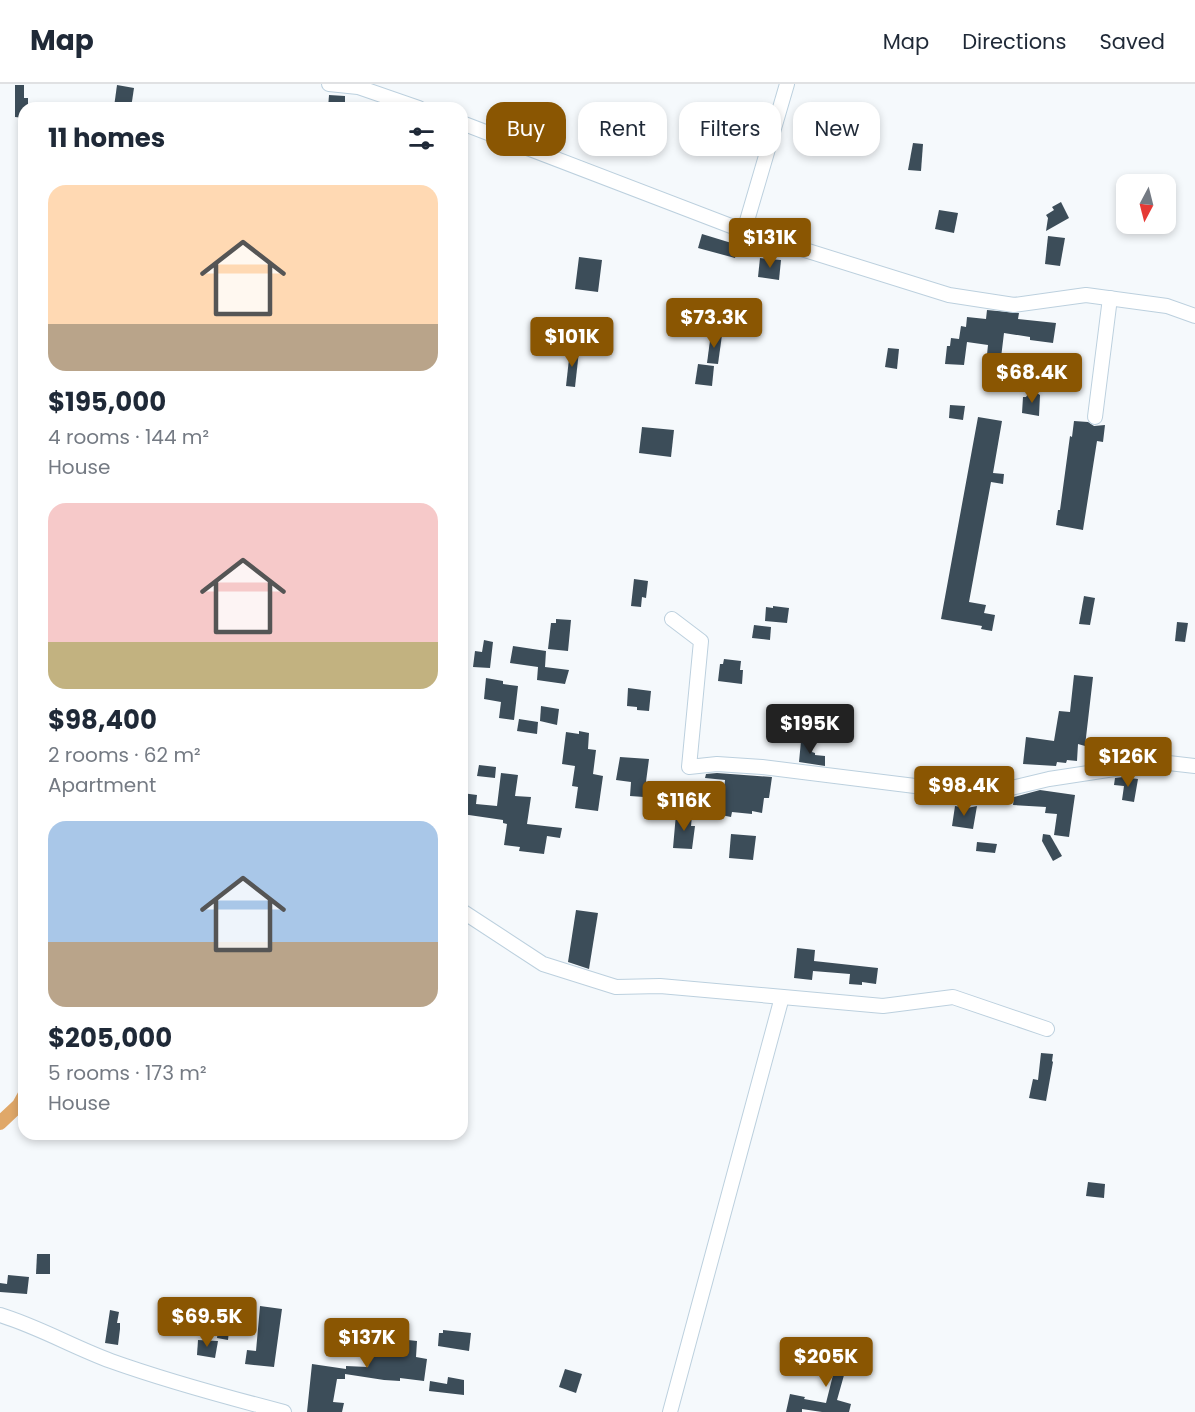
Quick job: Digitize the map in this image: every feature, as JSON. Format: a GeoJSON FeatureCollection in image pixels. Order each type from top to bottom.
{"type":"FeatureCollection","features":[{"type":"Feature","properties":{"kind":"street"},"geometry":{"type":"LineString","coordinates":[[329,84],[358,87],[402,102]]}},
{"type":"Feature","properties":{"kind":"street"},"geometry":{"type":"LineString","coordinates":[[744,231],[784,86]]}},
{"type":"Feature","properties":{"kind":"street"},"geometry":{"type":"LineString","coordinates":[[468,125],[744,231],[949,295],[1014,305],[1086,296],[1110,298],[1167,306],[1195,316]]}},
{"type":"Feature","properties":{"kind":"street"},"geometry":{"type":"LineString","coordinates":[[1095,417],[1110,298]]}},
{"type":"Feature","properties":{"kind":"street"},"geometry":{"type":"LineString","coordinates":[[672,619],[701,641],[689,767],[717,764],[762,767],[915,786],[965,799],[1049,779],[1160,762],[1195,766]]}},
{"type":"Feature","properties":{"kind":"street"},"geometry":{"type":"LineString","coordinates":[[468,915],[543,964],[616,987],[660,986],[883,1006],[953,997],[1047,1029]]}},
{"type":"Feature","properties":{"kind":"street"},"geometry":{"type":"LineString","coordinates":[[670,1412],[782,997]]}},
{"type":"Feature","properties":{"kind":"street"},"geometry":{"type":"LineString","coordinates":[[0,1315],[28,1323],[108,1360],[284,1412]]}},
{"type":"Feature","properties":{"kind":"building"},"geometry":{"type":"Polygon","coordinates":[[[15,85],[24,85],[24,98],[28,98],[28,102],[18,102],[18,117],[15,117],[15,85]]]}},
{"type":"Feature","properties":{"kind":"building"},"geometry":{"type":"Polygon","coordinates":[[[117,85],[134,88],[132,102],[115,102],[117,85]]]}},
{"type":"Feature","properties":{"kind":"building"},"geometry":{"type":"Polygon","coordinates":[[[329,95],[345,96],[345,102],[328,102],[329,95]]]}},
{"type":"Feature","properties":{"kind":"building"},"geometry":{"type":"Polygon","coordinates":[[[913,143],[923,144],[921,171],[908,170],[913,143]]]}},
{"type":"Feature","properties":{"kind":"building"},"geometry":{"type":"Polygon","coordinates":[[[1061,202],[1069,218],[1046,231],[1048,218],[1046,215],[1054,210],[1052,207],[1061,202]]]}},
{"type":"Feature","properties":{"kind":"building"},"geometry":{"type":"Polygon","coordinates":[[[939,210],[958,213],[954,233],[935,229],[939,210]]]}},
{"type":"Feature","properties":{"kind":"building"},"geometry":{"type":"Polygon","coordinates":[[[702,234],[738,245],[735,258],[698,248],[702,234]]]}},
{"type":"Feature","properties":{"kind":"building"},"geometry":{"type":"Polygon","coordinates":[[[1048,236],[1065,238],[1060,266],[1045,264],[1048,236]]]}},
{"type":"Feature","properties":{"kind":"building"},"geometry":{"type":"Polygon","coordinates":[[[579,257],[602,260],[598,292],[575,289],[579,257]]]}},
{"type":"Feature","properties":{"kind":"building"},"geometry":{"type":"Polygon","coordinates":[[[760,258],[781,260],[779,280],[758,277],[760,258]]]}},
{"type":"Feature","properties":{"kind":"building"},"geometry":{"type":"Polygon","coordinates":[[[987,310],[1019,313],[1018,319],[1056,323],[1053,343],[1004,333],[1000,366],[986,364],[988,345],[967,342],[964,365],[945,364],[947,346],[950,346],[951,338],[959,339],[961,326],[966,327],[967,317],[986,319],[987,310]]]}},
{"type":"Feature","properties":{"kind":"building"},"geometry":{"type":"Polygon","coordinates":[[[711,333],[722,335],[718,364],[707,363],[711,333]]]}},
{"type":"Feature","properties":{"kind":"building"},"geometry":{"type":"Polygon","coordinates":[[[888,348],[899,349],[897,369],[885,367],[888,348]]]}},
{"type":"Feature","properties":{"kind":"building"},"geometry":{"type":"Polygon","coordinates":[[[570,350],[579,351],[575,387],[566,386],[570,350]]]}},
{"type":"Feature","properties":{"kind":"building"},"geometry":{"type":"Polygon","coordinates":[[[698,364],[714,366],[712,386],[695,384],[698,364]]]}},
{"type":"Feature","properties":{"kind":"building"},"geometry":{"type":"Polygon","coordinates":[[[1031,389],[1040,395],[1039,416],[1022,413],[1023,397],[1026,397],[1031,389]]]}},
{"type":"Feature","properties":{"kind":"building"},"geometry":{"type":"Polygon","coordinates":[[[950,405],[965,406],[963,420],[949,418],[950,405]]]}},
{"type":"Feature","properties":{"kind":"building"},"geometry":{"type":"Polygon","coordinates":[[[978,417],[1002,421],[993,473],[1004,474],[1003,484],[991,482],[969,602],[986,605],[984,613],[995,615],[992,631],[981,629],[982,626],[941,619],[978,417]]]}},
{"type":"Feature","properties":{"kind":"building"},"geometry":{"type":"Polygon","coordinates":[[[1074,421],[1088,422],[1094,426],[1105,425],[1103,442],[1097,441],[1083,530],[1056,525],[1074,421]]]}},
{"type":"Feature","properties":{"kind":"building"},"geometry":{"type":"Polygon","coordinates":[[[642,427],[674,430],[671,457],[639,453],[642,427]]]}},
{"type":"Feature","properties":{"kind":"building"},"geometry":{"type":"Polygon","coordinates":[[[634,579],[648,581],[646,598],[642,597],[641,607],[631,606],[634,579]]]}},
{"type":"Feature","properties":{"kind":"building"},"geometry":{"type":"Polygon","coordinates":[[[1084,596],[1095,598],[1090,625],[1079,624],[1084,596]]]}},
{"type":"Feature","properties":{"kind":"building"},"geometry":{"type":"Polygon","coordinates":[[[773,606],[789,608],[787,623],[765,621],[766,607],[773,608],[773,606]]]}},
{"type":"Feature","properties":{"kind":"building"},"geometry":{"type":"Polygon","coordinates":[[[556,619],[571,620],[568,651],[548,649],[551,623],[556,623],[556,619]]]}},
{"type":"Feature","properties":{"kind":"building"},"geometry":{"type":"Polygon","coordinates":[[[1177,622],[1188,623],[1185,642],[1175,641],[1177,622]]]}},
{"type":"Feature","properties":{"kind":"building"},"geometry":{"type":"Polygon","coordinates":[[[754,625],[771,627],[770,640],[752,638],[754,625]]]}},
{"type":"Feature","properties":{"kind":"building"},"geometry":{"type":"Polygon","coordinates":[[[484,640],[493,642],[490,668],[473,667],[475,651],[482,652],[484,640]]]}},
{"type":"Feature","properties":{"kind":"building"},"geometry":{"type":"Polygon","coordinates":[[[513,646],[546,651],[545,667],[569,670],[565,684],[537,680],[538,667],[510,663],[513,646]]]}},
{"type":"Feature","properties":{"kind":"building"},"geometry":{"type":"Polygon","coordinates":[[[724,659],[741,661],[742,684],[718,681],[720,664],[723,664],[724,659]]]}},
{"type":"Feature","properties":{"kind":"building"},"geometry":{"type":"Polygon","coordinates":[[[1074,675],[1093,677],[1085,746],[1078,744],[1077,761],[1057,762],[1056,766],[1023,764],[1026,737],[1054,741],[1059,711],[1070,712],[1074,675]]]}},
{"type":"Feature","properties":{"kind":"building"},"geometry":{"type":"Polygon","coordinates":[[[486,678],[518,686],[514,720],[499,718],[501,702],[484,699],[486,678]]]}},
{"type":"Feature","properties":{"kind":"building"},"geometry":{"type":"Polygon","coordinates":[[[628,688],[651,691],[649,711],[627,706],[628,688]]]}},
{"type":"Feature","properties":{"kind":"building"},"geometry":{"type":"Polygon","coordinates":[[[541,706],[559,709],[557,725],[540,721],[541,706]]]}},
{"type":"Feature","properties":{"kind":"building"},"geometry":{"type":"Polygon","coordinates":[[[519,719],[538,722],[537,734],[517,731],[519,719]]]}},
{"type":"Feature","properties":{"kind":"building"},"geometry":{"type":"Polygon","coordinates":[[[579,731],[589,733],[588,749],[596,750],[593,774],[603,776],[598,811],[575,808],[578,787],[572,786],[575,766],[562,764],[566,732],[579,734],[579,731]]]}},
{"type":"Feature","properties":{"kind":"building"},"geometry":{"type":"Polygon","coordinates":[[[801,741],[814,743],[812,752],[815,755],[825,756],[825,766],[799,762],[801,741]]]}},
{"type":"Feature","properties":{"kind":"building"},"geometry":{"type":"Polygon","coordinates":[[[620,757],[649,759],[644,797],[630,796],[631,782],[616,780],[620,757]]]}},
{"type":"Feature","properties":{"kind":"building"},"geometry":{"type":"Polygon","coordinates":[[[479,765],[496,767],[495,778],[477,776],[479,765]]]}},
{"type":"Feature","properties":{"kind":"building"},"geometry":{"type":"Polygon","coordinates":[[[501,773],[518,775],[515,796],[531,797],[527,824],[562,828],[560,838],[547,836],[544,854],[519,851],[520,847],[504,845],[507,824],[503,823],[503,820],[468,815],[468,794],[477,795],[476,804],[497,806],[501,773]]]}},
{"type":"Feature","properties":{"kind":"building"},"geometry":{"type":"Polygon","coordinates":[[[706,774],[772,777],[769,798],[764,798],[762,813],[732,812],[731,817],[721,815],[725,780],[705,778],[706,774]]]}},
{"type":"Feature","properties":{"kind":"building"},"geometry":{"type":"Polygon","coordinates":[[[1115,778],[1138,779],[1134,802],[1122,800],[1124,786],[1114,785],[1115,778]]]}},
{"type":"Feature","properties":{"kind":"building"},"geometry":{"type":"Polygon","coordinates":[[[1040,790],[1075,795],[1069,837],[1054,835],[1057,814],[1045,813],[1046,807],[1013,805],[1014,797],[1040,790]]]}},
{"type":"Feature","properties":{"kind":"building"},"geometry":{"type":"Polygon","coordinates":[[[955,806],[967,808],[977,806],[973,829],[952,826],[955,806]]]}},
{"type":"Feature","properties":{"kind":"building"},"geometry":{"type":"Polygon","coordinates":[[[676,814],[692,816],[691,826],[695,826],[692,849],[673,848],[676,814]]]}},
{"type":"Feature","properties":{"kind":"building"},"geometry":{"type":"Polygon","coordinates":[[[731,834],[756,836],[753,860],[729,858],[731,834]]]}},
{"type":"Feature","properties":{"kind":"building"},"geometry":{"type":"Polygon","coordinates":[[[1043,834],[1050,835],[1062,856],[1053,861],[1042,841],[1043,834]]]}},
{"type":"Feature","properties":{"kind":"building"},"geometry":{"type":"Polygon","coordinates":[[[977,842],[997,844],[995,853],[976,851],[977,842]]]}},
{"type":"Feature","properties":{"kind":"building"},"geometry":{"type":"Polygon","coordinates":[[[576,910],[598,913],[589,969],[568,962],[576,910]]]}},
{"type":"Feature","properties":{"kind":"building"},"geometry":{"type":"Polygon","coordinates":[[[797,948],[815,950],[814,961],[878,968],[876,984],[862,982],[862,985],[849,984],[850,974],[813,971],[812,980],[794,978],[797,948]]]}},
{"type":"Feature","properties":{"kind":"building"},"geometry":{"type":"Polygon","coordinates":[[[1041,1053],[1053,1054],[1046,1101],[1029,1098],[1033,1079],[1038,1080],[1041,1053]]]}},
{"type":"Feature","properties":{"kind":"building"},"geometry":{"type":"Polygon","coordinates":[[[1088,1182],[1105,1184],[1104,1198],[1086,1196],[1088,1182]]]}},
{"type":"Feature","properties":{"kind":"building"},"geometry":{"type":"Polygon","coordinates":[[[37,1254],[50,1254],[50,1274],[36,1274],[37,1254]]]}},
{"type":"Feature","properties":{"kind":"building"},"geometry":{"type":"Polygon","coordinates":[[[8,1275],[29,1277],[27,1294],[0,1292],[0,1283],[7,1284],[8,1275]]]}},
{"type":"Feature","properties":{"kind":"building"},"geometry":{"type":"Polygon","coordinates":[[[205,1303],[217,1304],[216,1310],[231,1313],[228,1340],[217,1338],[219,1321],[203,1319],[205,1303]]]}},
{"type":"Feature","properties":{"kind":"building"},"geometry":{"type":"Polygon","coordinates":[[[260,1306],[282,1309],[274,1367],[245,1364],[247,1350],[256,1351],[260,1306]]]}},
{"type":"Feature","properties":{"kind":"building"},"geometry":{"type":"Polygon","coordinates":[[[110,1310],[119,1312],[118,1345],[105,1343],[110,1310]]]}},
{"type":"Feature","properties":{"kind":"building"},"geometry":{"type":"Polygon","coordinates":[[[360,1323],[373,1323],[372,1336],[417,1341],[416,1357],[427,1359],[424,1381],[400,1378],[400,1381],[384,1380],[345,1374],[345,1379],[337,1379],[333,1402],[344,1403],[342,1412],[307,1412],[312,1364],[346,1369],[346,1366],[368,1367],[372,1340],[359,1340],[360,1323]]]}},
{"type":"Feature","properties":{"kind":"building"},"geometry":{"type":"Polygon","coordinates":[[[443,1330],[471,1333],[469,1351],[438,1346],[439,1333],[443,1333],[443,1330]]]}},
{"type":"Feature","properties":{"kind":"building"},"geometry":{"type":"Polygon","coordinates":[[[198,1340],[218,1341],[215,1358],[197,1355],[198,1340]]]}},
{"type":"Feature","properties":{"kind":"building"},"geometry":{"type":"Polygon","coordinates":[[[830,1349],[850,1354],[837,1400],[851,1404],[849,1412],[802,1409],[802,1412],[786,1412],[790,1394],[826,1403],[833,1375],[824,1372],[830,1349]]]}},
{"type":"Feature","properties":{"kind":"building"},"geometry":{"type":"Polygon","coordinates":[[[565,1369],[582,1374],[576,1393],[559,1387],[565,1369]]]}},
{"type":"Feature","properties":{"kind":"building"},"geometry":{"type":"Polygon","coordinates":[[[448,1377],[464,1380],[464,1395],[429,1391],[430,1381],[447,1384],[448,1377]]]}},
{"type":"Feature","properties":{"kind":"waterway"},"geometry":{"type":"LineString","coordinates":[[0,1123],[18,1106]]}}]}
